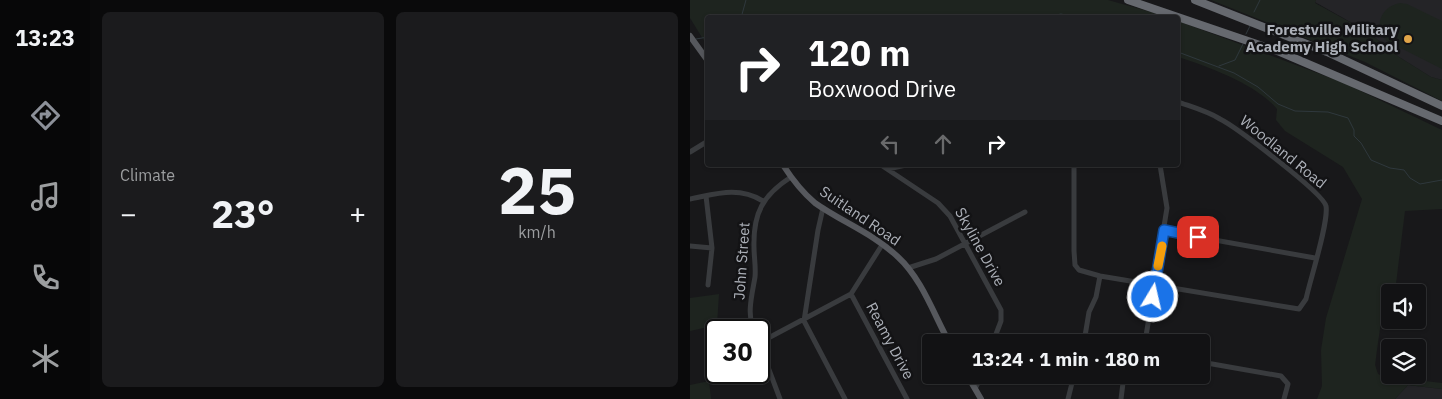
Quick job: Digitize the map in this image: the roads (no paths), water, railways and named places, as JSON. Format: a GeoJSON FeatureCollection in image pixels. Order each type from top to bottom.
{"type":"FeatureCollection","features":[{"type":"Feature","properties":{"kind":"highway"},"geometry":{"type":"LineString","coordinates":[[1128,0],[1172,15]]}},
{"type":"Feature","properties":{"kind":"highway"},"geometry":{"type":"LineString","coordinates":[[1195,0],[1333,54],[1442,106]]}},
{"type":"Feature","properties":{"kind":"highway"},"geometry":{"type":"LineString","coordinates":[[1180,18],[1287,54],[1442,121]]}},
{"type":"Feature","properties":{"kind":"main road"},"geometry":{"type":"LineString","coordinates":[[690,36],[697,46],[705,51]]}},
{"type":"Feature","properties":{"kind":"main road","name":"Suitland Road"},"geometry":{"type":"LineString","coordinates":[[784,167],[804,194],[882,245],[908,268],[945,334]]}},
{"type":"Feature","properties":{"kind":"main road"},"geometry":{"type":"LineString","coordinates":[[972,384],[981,399]]}},
{"type":"Feature","properties":{"kind":"street","name":"Woodland Road"},"geometry":{"type":"LineString","coordinates":[[1074,167],[1075,265],[1078,270],[1100,276],[1296,310],[1303,305],[1326,215],[1326,204],[1322,198],[1224,121],[1180,103]]}},
{"type":"Feature","properties":{"kind":"street"},"geometry":{"type":"LineString","coordinates":[[690,152],[705,143]]}},
{"type":"Feature","properties":{"kind":"street","name":"Skyline Drive"},"geometry":{"type":"LineString","coordinates":[[884,167],[938,203],[950,216],[1001,310],[1001,321],[996,334]]}},
{"type":"Feature","properties":{"kind":"street"},"geometry":{"type":"LineString","coordinates":[[888,169],[897,167]]}},
{"type":"Feature","properties":{"kind":"street"},"geometry":{"type":"LineString","coordinates":[[1146,334],[1164,230],[1166,196],[1160,167]]}},
{"type":"Feature","properties":{"kind":"street","name":"John Street"},"geometry":{"type":"LineString","coordinates":[[750,319],[756,266],[754,234],[763,201],[776,186],[791,177]]}},
{"type":"Feature","properties":{"kind":"street"},"geometry":{"type":"LineString","coordinates":[[690,199],[736,191],[750,194],[763,201]]}},
{"type":"Feature","properties":{"kind":"street"},"geometry":{"type":"LineString","coordinates":[[706,196],[712,248],[708,284]]}},
{"type":"Feature","properties":{"kind":"street"},"geometry":{"type":"LineString","coordinates":[[823,208],[818,224],[804,321],[845,399]]}},
{"type":"Feature","properties":{"kind":"street"},"geometry":{"type":"LineString","coordinates":[[908,268],[936,259],[1024,212]]}},
{"type":"Feature","properties":{"kind":"street"},"geometry":{"type":"LineString","coordinates":[[1164,230],[1315,258]]}},
{"type":"Feature","properties":{"kind":"street"},"geometry":{"type":"LineString","coordinates":[[770,338],[851,294],[882,245]]}},
{"type":"Feature","properties":{"kind":"street"},"geometry":{"type":"LineString","coordinates":[[690,246],[712,248]]}},
{"type":"Feature","properties":{"kind":"street"},"geometry":{"type":"LineString","coordinates":[[1085,334],[1089,312],[1096,297],[1100,276]]}},
{"type":"Feature","properties":{"kind":"street","name":"Reamy Drive"},"geometry":{"type":"LineString","coordinates":[[851,294],[907,399]]}},
{"type":"Feature","properties":{"kind":"street"},"geometry":{"type":"LineString","coordinates":[[1210,363],[1281,376],[1288,386],[1284,399]]}},
{"type":"Feature","properties":{"kind":"street"},"geometry":{"type":"LineString","coordinates":[[770,372],[780,399]]}},
{"type":"Feature","properties":{"kind":"street"},"geometry":{"type":"LineString","coordinates":[[975,389],[978,384]]}},
{"type":"Feature","properties":{"kind":"street"},"geometry":{"type":"LineString","coordinates":[[1068,399],[1072,384]]}},
{"type":"Feature","properties":{"kind":"street"},"geometry":{"type":"LineString","coordinates":[[1121,399],[1123,384]]}},
{"type":"Feature","properties":{"kind":"waterway"},"geometry":{"type":"LineString","coordinates":[[742,15],[746,0]]}},
{"type":"Feature","properties":{"kind":"waterway"},"geometry":{"type":"LineString","coordinates":[[1254,12],[1260,0]]}},
{"type":"Feature","properties":{"kind":"waterway"},"geometry":{"type":"LineString","coordinates":[[1056,15],[1066,15]]}},
{"type":"Feature","properties":{"kind":"waterway"},"geometry":{"type":"LineString","coordinates":[[1246,34],[1250,26]]}},
{"type":"Feature","properties":{"kind":"waterway"},"geometry":{"type":"LineString","coordinates":[[696,39],[705,38]]}},
{"type":"Feature","properties":{"kind":"waterway"},"geometry":{"type":"LineString","coordinates":[[1219,66],[1235,60],[1243,44]]}},
{"type":"Feature","properties":{"kind":"waterway"},"geometry":{"type":"LineString","coordinates":[[1180,53],[1234,73],[1258,87],[1278,104],[1295,111],[1328,112],[1348,118],[1354,130],[1354,136],[1361,143],[1371,160],[1390,168],[1404,170],[1410,178],[1420,184],[1442,180]]}},
{"type":"Feature","properties":{"kind":"place","name":"Forestville Military Academy High School"},"geometry":{"type":"Point","coordinates":[1408,39]}}]}
